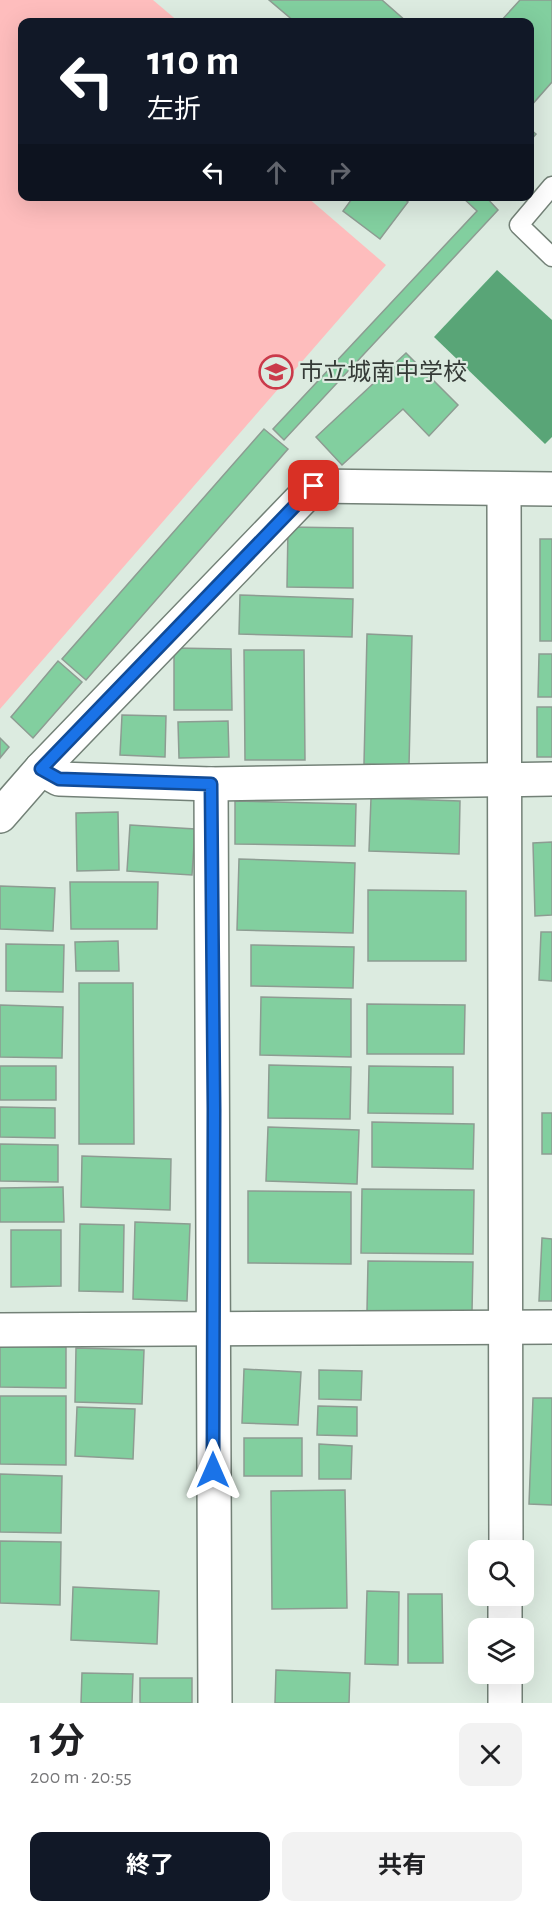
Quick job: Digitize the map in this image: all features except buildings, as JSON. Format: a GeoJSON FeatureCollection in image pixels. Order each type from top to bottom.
{"type":"FeatureCollection","features":[{"type":"Feature","properties":{"kind":"street"},"geometry":{"type":"LineString","coordinates":[[0,816],[41,769],[314,486],[552,489]]}},
{"type":"Feature","properties":{"kind":"street"},"geometry":{"type":"LineString","coordinates":[[504,489],[506,1540]]}},
{"type":"Feature","properties":{"kind":"street"},"geometry":{"type":"LineString","coordinates":[[41,769],[59,779],[211,784],[552,779]]}},
{"type":"Feature","properties":{"kind":"street"},"geometry":{"type":"LineString","coordinates":[[211,784],[215,1703]]}},
{"type":"Feature","properties":{"kind":"street"},"geometry":{"type":"LineString","coordinates":[[0,1329],[552,1327]]}},
{"type":"Feature","properties":{"kind":"street"},"geometry":{"type":"LineString","coordinates":[[505,1684],[505,1703]]}},
{"type":"Feature","properties":{"kind":"lane"},"geometry":{"type":"LineString","coordinates":[[552,186],[519,225],[552,257]]}},
{"type":"Feature","properties":{"kind":"shaded area"},"geometry":{"type":"Polygon","coordinates":[[[0,0],[153,0],[174,18],[18,18],[18,201],[312,201],[386,265],[0,709],[0,0]]]}},
{"type":"Feature","properties":{"kind":"shaded area"},"geometry":{"type":"Polygon","coordinates":[[[497,270],[552,320],[552,437],[545,444],[434,337],[497,270]]]}},
{"type":"Feature","properties":{"kind":"place","name":"市立城南中学校"},"geometry":{"type":"Point","coordinates":[276,372]}},
{"type":"Feature","properties":{"kind":"route"},"geometry":{"type":"LineString","coordinates":[[213,1470],[214,1109],[211,784],[59,779],[41,769],[314,486]]}}]}
